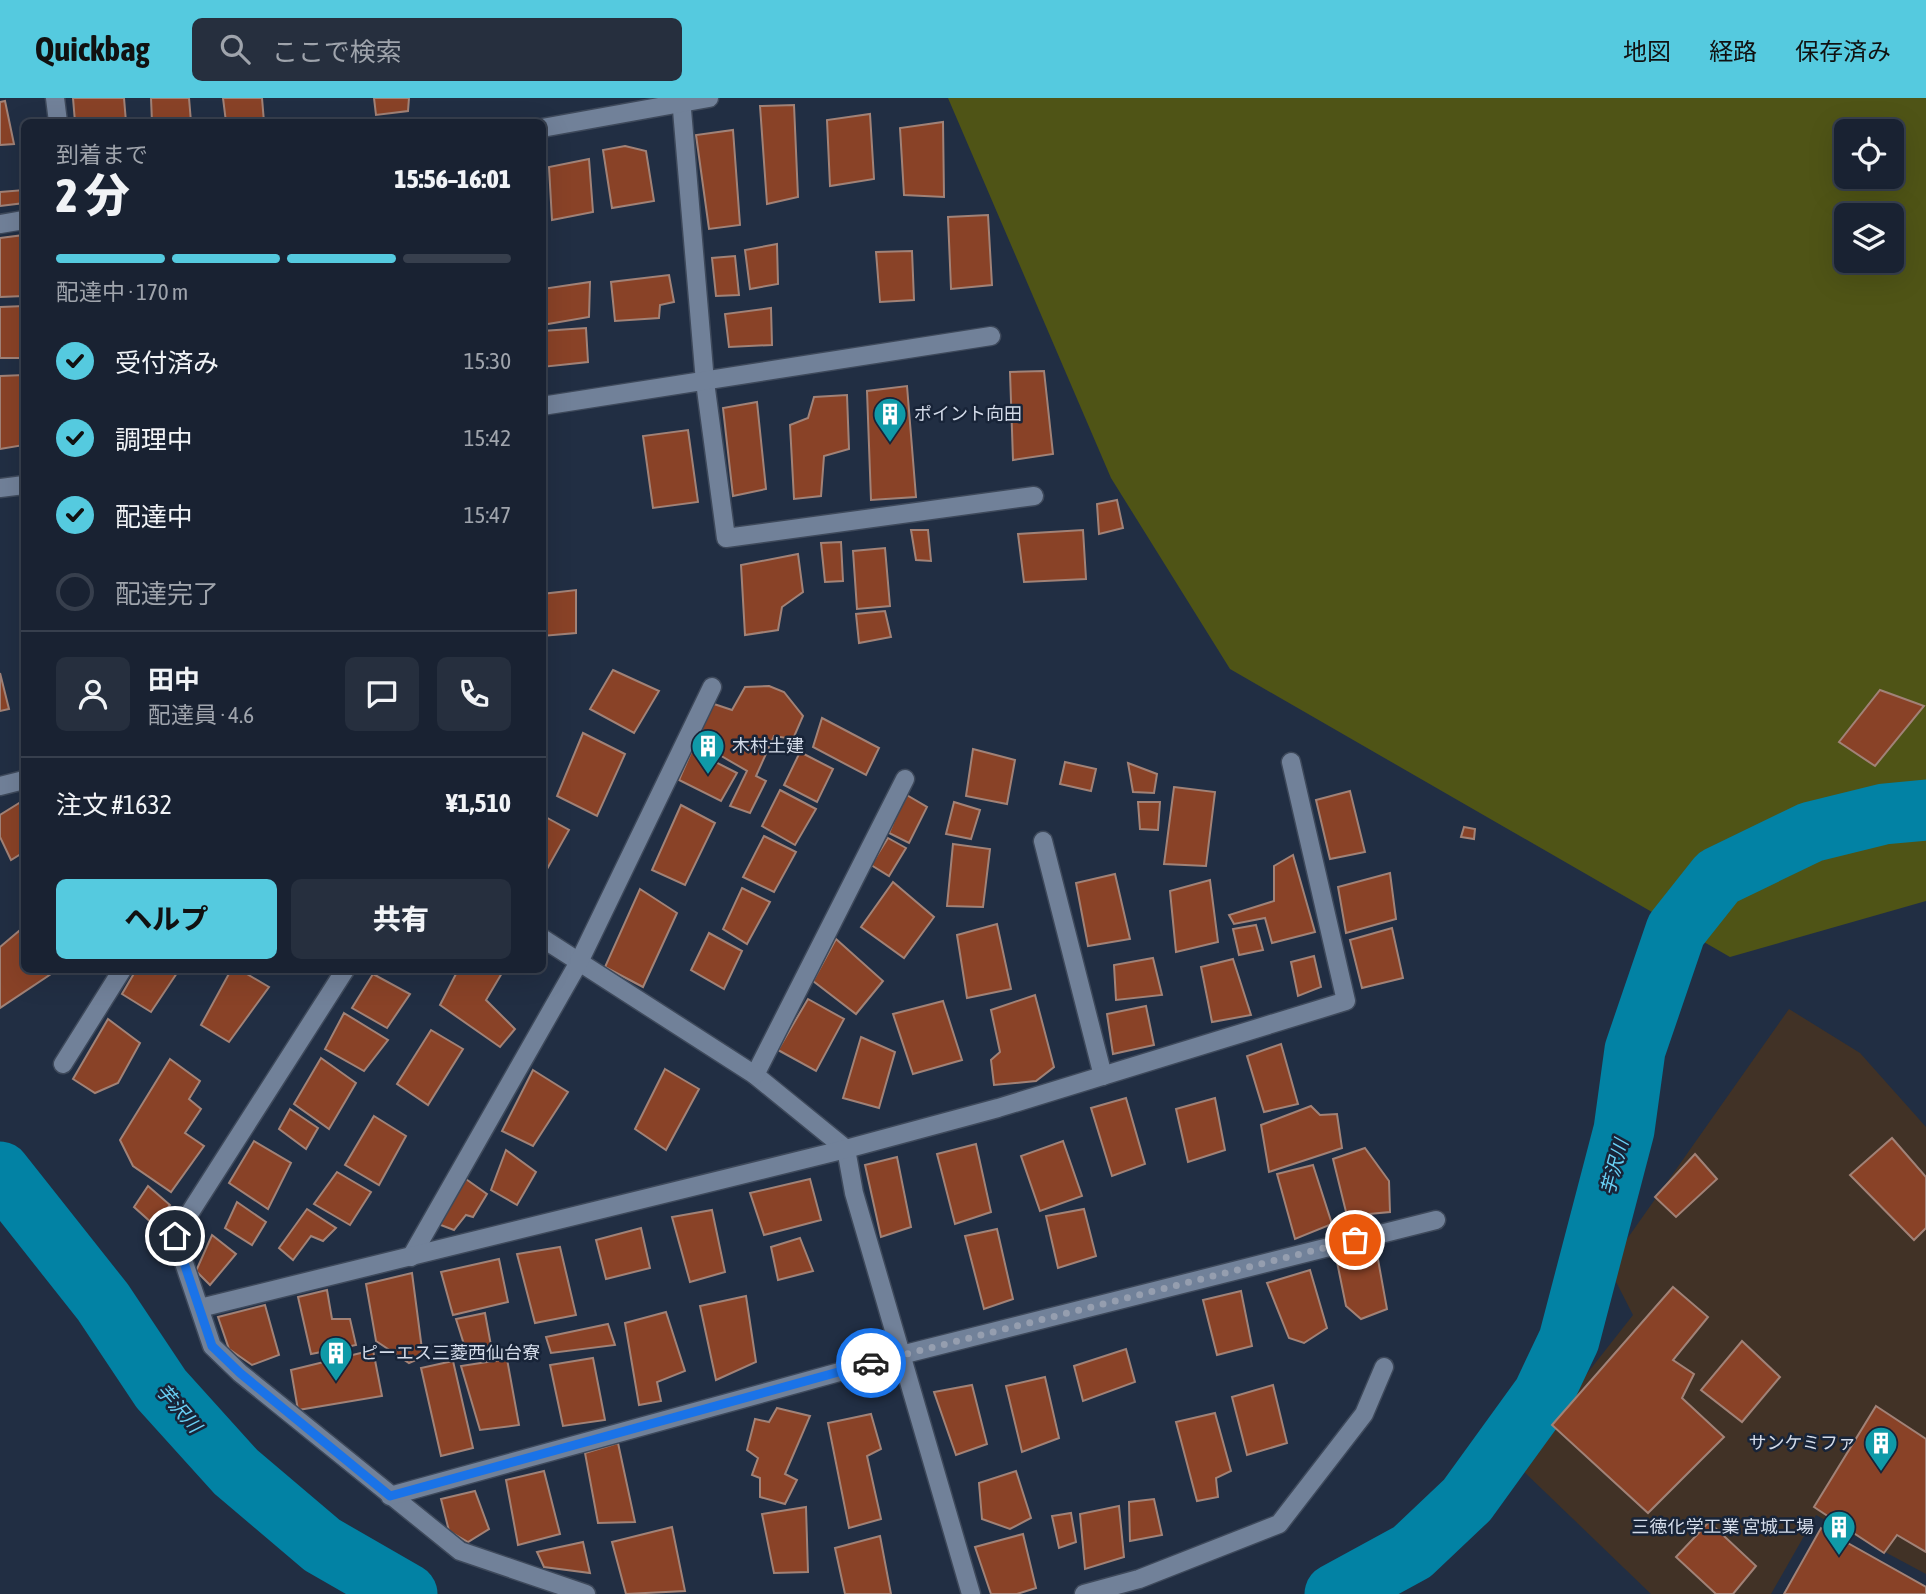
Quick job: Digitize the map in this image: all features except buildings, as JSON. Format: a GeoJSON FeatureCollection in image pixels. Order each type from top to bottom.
{"type":"FeatureCollection","features":[{"type":"Feature","properties":{"kind":"street"},"geometry":{"type":"LineString","coordinates":[[55,98],[58,119]]}},
{"type":"Feature","properties":{"kind":"street"},"geometry":{"type":"LineString","coordinates":[[546,127],[681,100],[709,98]]}},
{"type":"Feature","properties":{"kind":"street"},"geometry":{"type":"LineString","coordinates":[[681,100],[705,382],[726,538],[1034,496]]}},
{"type":"Feature","properties":{"kind":"street"},"geometry":{"type":"LineString","coordinates":[[0,224],[21,220]]}},
{"type":"Feature","properties":{"kind":"street"},"geometry":{"type":"LineString","coordinates":[[546,405],[991,336]]}},
{"type":"Feature","properties":{"kind":"street"},"geometry":{"type":"LineString","coordinates":[[0,488],[21,485]]}},
{"type":"Feature","properties":{"kind":"street"},"geometry":{"type":"LineString","coordinates":[[411,1257],[579,962],[712,687]]}},
{"type":"Feature","properties":{"kind":"street"},"geometry":{"type":"LineString","coordinates":[[200,1308],[846,1149],[1103,1076],[1346,1001],[1291,762]]}},
{"type":"Feature","properties":{"kind":"street"},"geometry":{"type":"LineString","coordinates":[[755,1075],[905,779]]}},
{"type":"Feature","properties":{"kind":"street"},"geometry":{"type":"LineString","coordinates":[[0,786],[21,781]]}},
{"type":"Feature","properties":{"kind":"street"},"geometry":{"type":"LineString","coordinates":[[1043,841],[1103,1076]]}},
{"type":"Feature","properties":{"kind":"street"},"geometry":{"type":"LineString","coordinates":[[546,941],[755,1075],[846,1149],[854,1193],[971,1594]]}},
{"type":"Feature","properties":{"kind":"street"},"geometry":{"type":"LineString","coordinates":[[63,1064],[120,973]]}},
{"type":"Feature","properties":{"kind":"street"},"geometry":{"type":"LineString","coordinates":[[343,973],[175,1236],[212,1346],[390,1496],[460,1551],[586,1594]]}},
{"type":"Feature","properties":{"kind":"street"},"geometry":{"type":"LineString","coordinates":[[390,1496],[901,1355],[1436,1220]]}},
{"type":"Feature","properties":{"kind":"street"},"geometry":{"type":"LineString","coordinates":[[1084,1594],[1139,1578],[1279,1524],[1364,1414],[1384,1367]]}},
{"type":"Feature","properties":{"kind":"shaded area","name":"サンケミファ"},"geometry":{"type":"Polygon","coordinates":[[[1789,1009],[1860,1053],[1926,1127],[1926,1574],[1816,1515],[1771,1594],[1651,1594],[1516,1464],[1633,1315],[1608,1266],[1789,1009]]]}},
{"type":"Feature","properties":{"kind":"green space"},"geometry":{"type":"Polygon","coordinates":[[[948,98],[1926,98],[1926,901],[1730,957],[1230,669],[1111,478],[948,98]]]}},
{"type":"Feature","properties":{"kind":"waterway","name":"芋沢川"},"geometry":{"type":"LineString","coordinates":[[1335,1594],[1412,1552],[1467,1500],[1543,1395],[1569,1340],[1624,1130],[1635,1050],[1676,930],[1718,877],[1811,832],[1884,814],[1926,810]]}},
{"type":"Feature","properties":{"kind":"waterway","name":"芋沢川"},"geometry":{"type":"LineString","coordinates":[[0,1172],[103,1302],[161,1389],[236,1472],[322,1545],[407,1594]]}},
{"type":"Feature","properties":{"kind":"way so far"},"geometry":{"type":"LineString","coordinates":[[871,1363],[1355,1240]]}},
{"type":"Feature","properties":{"kind":"place","name":"ポイント向田"},"geometry":{"type":"Point","coordinates":[890,444]}},
{"type":"Feature","properties":{"kind":"place","name":"木村土建"},"geometry":{"type":"Point","coordinates":[708,776]}},
{"type":"Feature","properties":{"kind":"place","name":"ピーエス三菱西仙台寮"},"geometry":{"type":"Point","coordinates":[336,1383]}},
{"type":"Feature","properties":{"kind":"place","name":"サンケミファ"},"geometry":{"type":"Point","coordinates":[1881,1473]}},
{"type":"Feature","properties":{"kind":"place","name":"三徳化学工業 宮城工場"},"geometry":{"type":"Point","coordinates":[1839,1557]}},
{"type":"Feature","properties":{"kind":"route"},"geometry":{"type":"LineString","coordinates":[[175,1236],[212,1346],[240,1373],[390,1496],[871,1363]]}}]}
